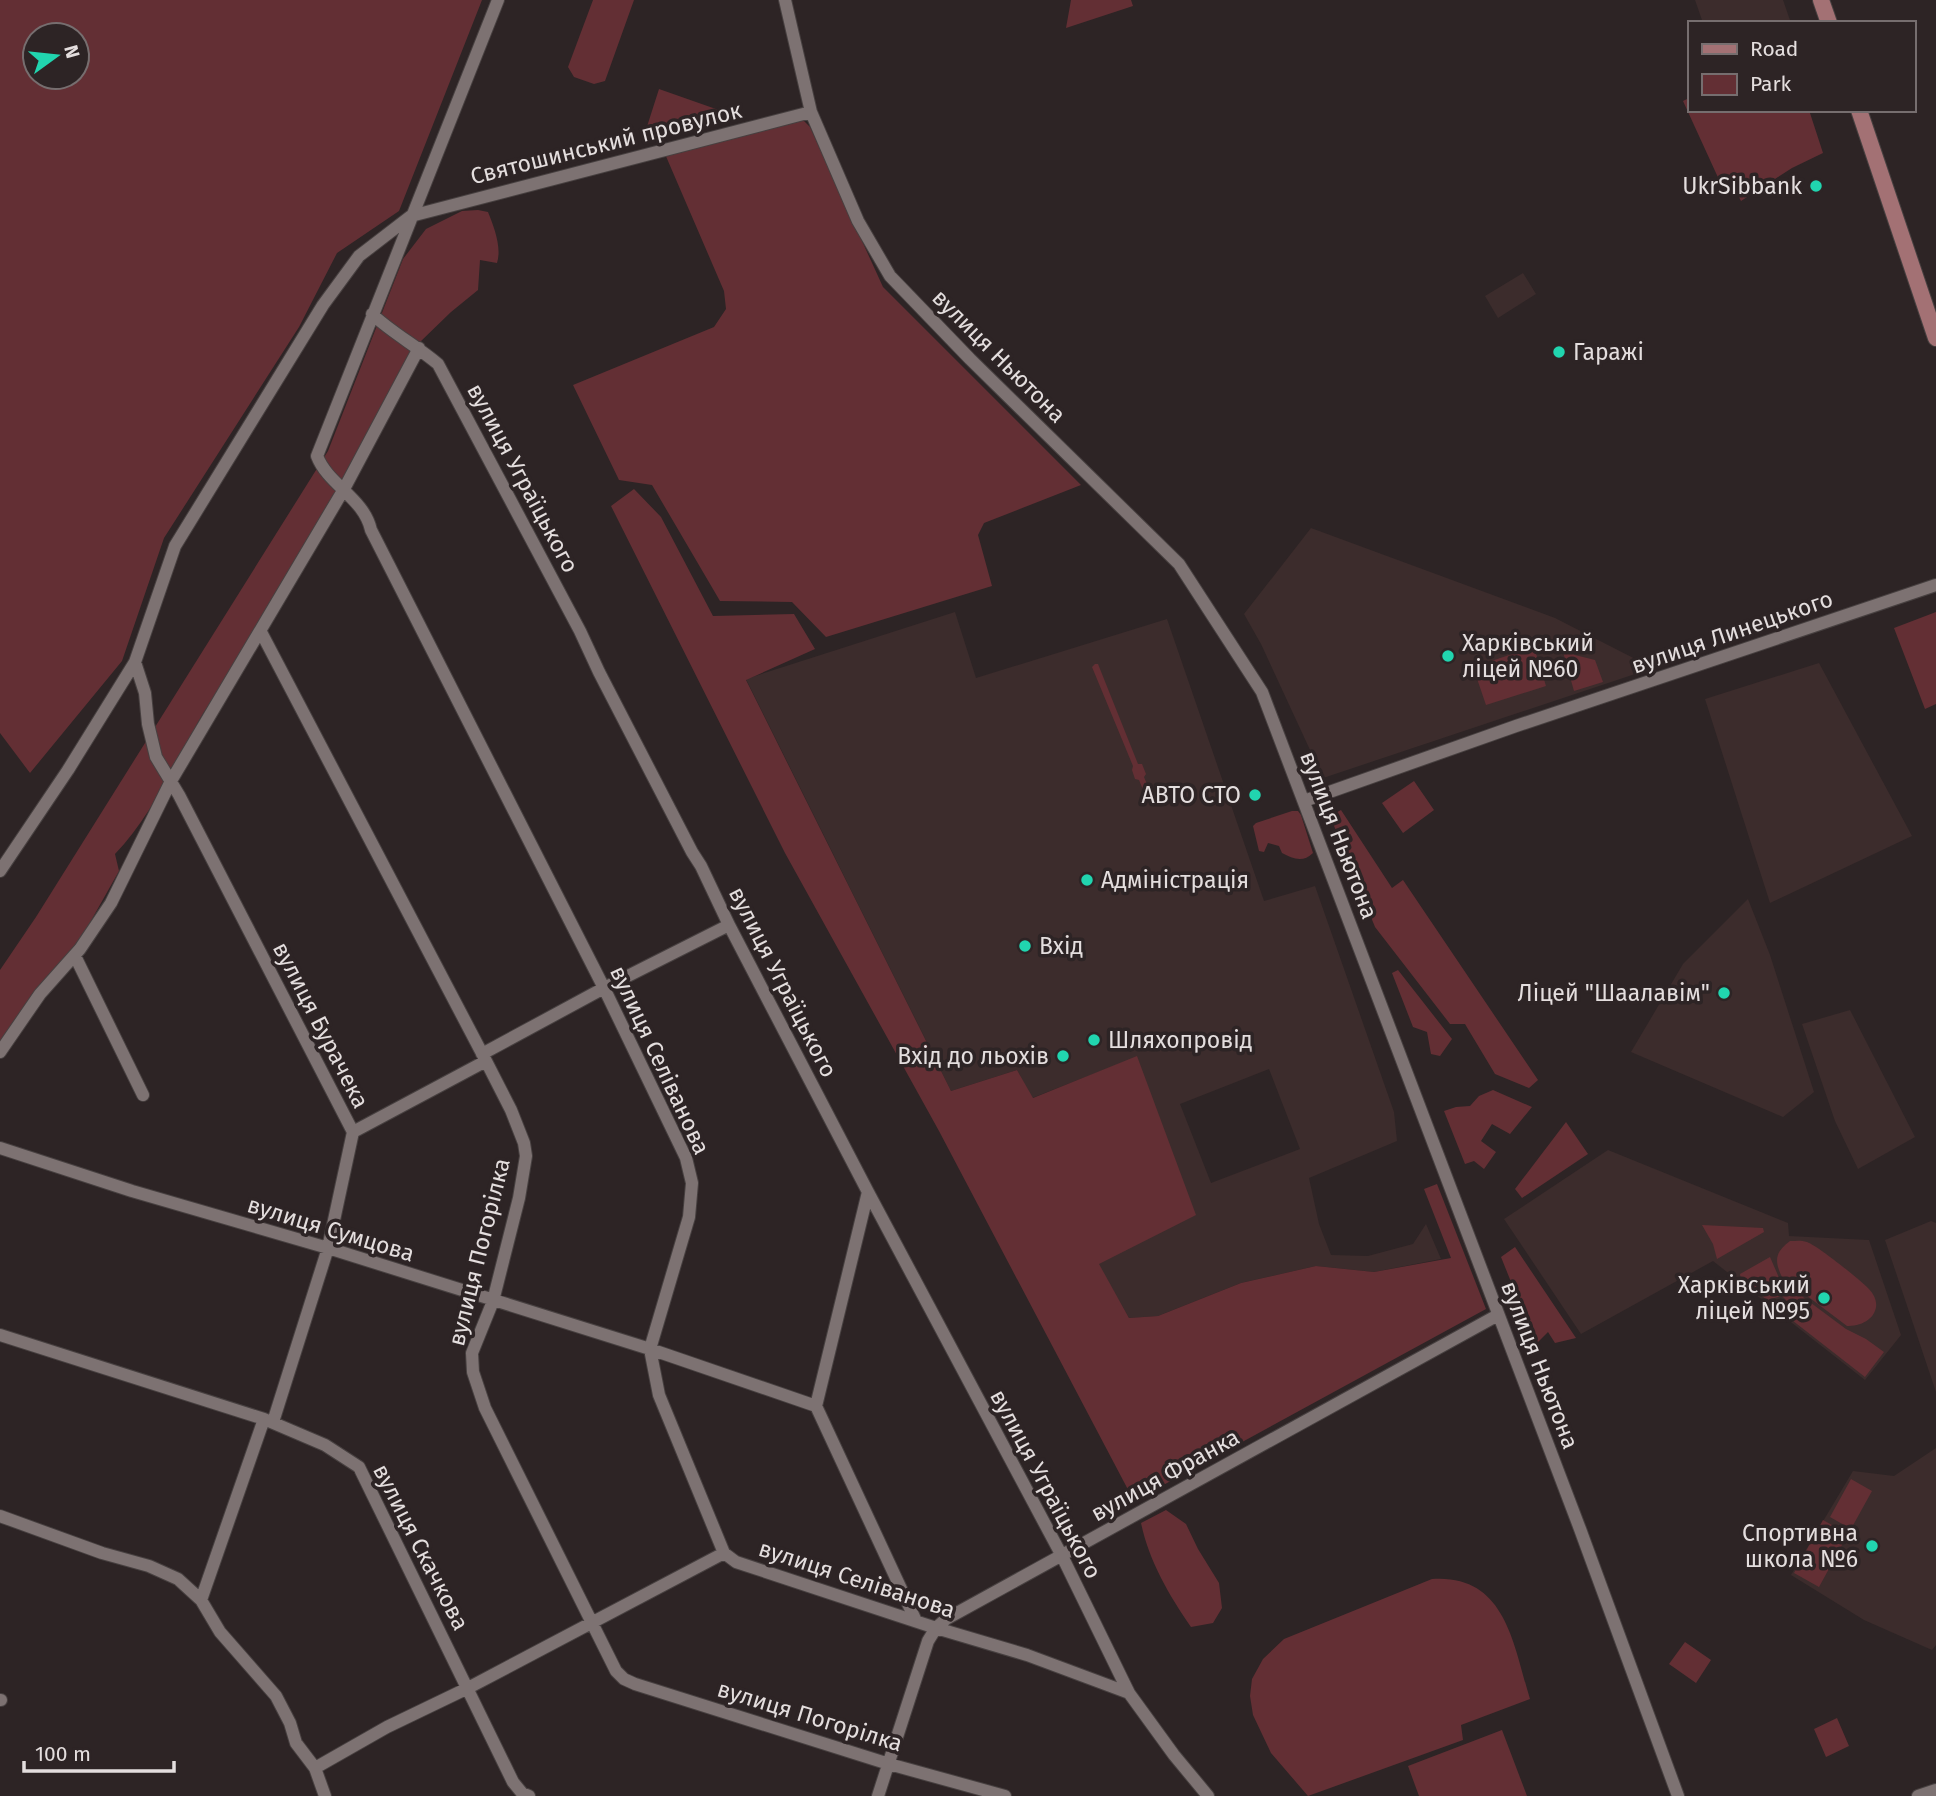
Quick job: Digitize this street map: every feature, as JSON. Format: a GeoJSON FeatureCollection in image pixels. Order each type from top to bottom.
{"type":"FeatureCollection","features":[{"type":"Feature","properties":{"kind":"main road"},"geometry":{"type":"LineString","coordinates":[[1821,0],[1828,21]]}},
{"type":"Feature","properties":{"kind":"main road"},"geometry":{"type":"LineString","coordinates":[[1860,112],[1936,338]]}},
{"type":"Feature","properties":{"kind":"street"},"geometry":{"type":"LineString","coordinates":[[372,314],[498,0]]}},
{"type":"Feature","properties":{"kind":"street","name":"вулиця Ньютона"},"geometry":{"type":"LineString","coordinates":[[785,0],[811,113],[858,221],[890,276],[970,359],[1179,564],[1262,692],[1678,1796]]}},
{"type":"Feature","properties":{"kind":"street","name":"Святошинський провулок"},"geometry":{"type":"LineString","coordinates":[[411,216],[811,113]]}},
{"type":"Feature","properties":{"kind":"street"},"geometry":{"type":"LineString","coordinates":[[0,871],[68,770],[135,662],[176,545],[323,305],[359,256],[411,216]]}},
{"type":"Feature","properties":{"kind":"street","name":"вулиця Уграїцького"},"geometry":{"type":"LineString","coordinates":[[372,314],[385,327],[419,348],[438,364],[519,520],[532,539],[685,841],[701,866],[868,1192],[1062,1556],[1129,1693]]}},
{"type":"Feature","properties":{"kind":"street","name":"вулиця Селіванова"},"geometry":{"type":"LineString","coordinates":[[372,314],[317,456],[320,466],[344,489],[369,520],[371,530],[604,988],[686,1157],[692,1182],[688,1217],[649,1349],[659,1395],[724,1553],[736,1562],[1027,1655],[1129,1693]]}},
{"type":"Feature","properties":{"kind":"street"},"geometry":{"type":"LineString","coordinates":[[0,1052],[40,994],[75,956],[111,903],[171,781],[344,489],[419,348]]}},
{"type":"Feature","properties":{"kind":"street","name":"вулиця Линецького"},"geometry":{"type":"LineString","coordinates":[[1304,801],[1516,726],[1936,585]]}},
{"type":"Feature","properties":{"kind":"street","name":"вулиця Погорілка"},"geometry":{"type":"LineString","coordinates":[[261,632],[511,1110],[524,1143],[526,1156],[519,1198],[493,1301],[472,1353],[473,1372],[478,1392],[616,1671],[624,1679],[889,1764],[1005,1796]]}},
{"type":"Feature","properties":{"kind":"street","name":"вулиця Бурачека"},"geometry":{"type":"LineString","coordinates":[[135,662],[145,693],[148,724],[156,757],[171,781],[353,1132],[328,1248],[268,1421],[201,1600]]}},
{"type":"Feature","properties":{"kind":"street"},"geometry":{"type":"LineString","coordinates":[[353,1132],[604,988],[729,925]]}},
{"type":"Feature","properties":{"kind":"street"},"geometry":{"type":"LineString","coordinates":[[75,956],[143,1095]]}},
{"type":"Feature","properties":{"kind":"street","name":"вулиця Сумцова"},"geometry":{"type":"LineString","coordinates":[[0,1148],[649,1349],[816,1406]]}},
{"type":"Feature","properties":{"kind":"street"},"geometry":{"type":"LineString","coordinates":[[868,1192],[816,1406],[916,1621]]}},
{"type":"Feature","properties":{"kind":"street","name":"вулиця Франка"},"geometry":{"type":"LineString","coordinates":[[936,1628],[946,1619],[1498,1315]]}},
{"type":"Feature","properties":{"kind":"street","name":"вулиця Скачкова"},"geometry":{"type":"LineString","coordinates":[[0,1335],[268,1421],[325,1445],[359,1468],[513,1782],[522,1793],[529,1796]]}},
{"type":"Feature","properties":{"kind":"street"},"geometry":{"type":"LineString","coordinates":[[0,1516],[102,1553],[149,1566],[178,1579],[201,1600],[220,1632],[276,1696],[296,1742],[315,1768],[325,1796]]}},
{"type":"Feature","properties":{"kind":"street"},"geometry":{"type":"LineString","coordinates":[[315,1768],[387,1727],[468,1688],[724,1553]]}},
{"type":"Feature","properties":{"kind":"street"},"geometry":{"type":"LineString","coordinates":[[878,1796],[913,1682],[928,1641],[936,1628]]}},
{"type":"Feature","properties":{"kind":"street"},"geometry":{"type":"LineString","coordinates":[[1129,1693],[1208,1796]]}},
{"type":"Feature","properties":{"kind":"street"},"geometry":{"type":"LineString","coordinates":[[1918,1796],[1936,1790]]}},
{"type":"Feature","properties":{"kind":"shaded area"},"geometry":{"type":"Polygon","coordinates":[[[1695,0],[1783,0],[1790,21],[1702,21],[1695,0]]]}},
{"type":"Feature","properties":{"kind":"shaded area"},"geometry":{"type":"Polygon","coordinates":[[[1523,273],[1536,294],[1498,318],[1485,296],[1523,273]]]}},
{"type":"Feature","properties":{"kind":"shaded area","name":"Харківський ліцей №60"},"geometry":{"type":"Polygon","coordinates":[[[1311,528],[1555,618],[1653,668],[1323,778],[1261,644],[1244,614],[1311,528]]]}},
{"type":"Feature","properties":{"kind":"shaded area"},"geometry":{"type":"Polygon","coordinates":[[[955,612],[976,678],[1167,619],[1264,901],[1315,886],[1394,1112],[1397,1141],[1309,1178],[1319,1224],[1331,1255],[1368,1256],[1413,1244],[1426,1224],[1441,1259],[1374,1272],[1316,1266],[1241,1283],[1158,1316],[1129,1318],[1098,1264],[1137,1057],[1032,1098],[1017,1070],[951,1091],[746,679],[955,612]],[[1269,1069],[1180,1104],[1211,1183],[1300,1149],[1269,1069]]]}},
{"type":"Feature","properties":{"kind":"shaded area"},"geometry":{"type":"Polygon","coordinates":[[[1819,663],[1912,836],[1770,903],[1705,699],[1819,663]]]}},
{"type":"Feature","properties":{"kind":"shaded area","name":"Ліцей \"Шаалавім\""},"geometry":{"type":"Polygon","coordinates":[[[1748,899],[1770,955],[1814,1092],[1783,1117],[1631,1052],[1683,964],[1748,899]]]}},
{"type":"Feature","properties":{"kind":"shaded area"},"geometry":{"type":"Polygon","coordinates":[[[1850,1010],[1915,1137],[1858,1169],[1835,1121],[1802,1024],[1850,1010]]]}},
{"type":"Feature","properties":{"kind":"shaded area","name":"Харківський ліцей №95"},"geometry":{"type":"Polygon","coordinates":[[[1608,1150],[1788,1223],[1789,1236],[1869,1240],[1901,1335],[1865,1380],[1713,1261],[1581,1334],[1504,1219],[1608,1150]]]}},
{"type":"Feature","properties":{"kind":"shaded area"},"geometry":{"type":"Polygon","coordinates":[[[1931,1221],[1936,1223],[1936,1392],[1885,1240],[1931,1221]]]}},
{"type":"Feature","properties":{"kind":"shaded area","name":"Спортивна школа №6"},"geometry":{"type":"Polygon","coordinates":[[[1936,1448],[1936,1645],[1932,1650],[1864,1620],[1791,1575],[1853,1471],[1894,1476],[1936,1448]]]}},
{"type":"Feature","properties":{"kind":"green space"},"geometry":{"type":"Polygon","coordinates":[[[0,0],[482,0],[399,211],[337,253],[299,327],[164,538],[122,661],[30,773],[0,733],[0,0]]]}},
{"type":"Feature","properties":{"kind":"green space"},"geometry":{"type":"Polygon","coordinates":[[[593,0],[634,0],[605,81],[594,84],[574,77],[568,67],[593,0]]]}},
{"type":"Feature","properties":{"kind":"green space"},"geometry":{"type":"Polygon","coordinates":[[[1071,0],[1131,0],[1133,6],[1066,28],[1071,0]]]}},
{"type":"Feature","properties":{"kind":"green space"},"geometry":{"type":"Polygon","coordinates":[[[659,89],[733,115],[643,139],[659,89]]]}},
{"type":"Feature","properties":{"kind":"green space"},"geometry":{"type":"Polygon","coordinates":[[[1688,98],[1688,112],[1683,101],[1688,98]]]}},
{"type":"Feature","properties":{"kind":"green space"},"geometry":{"type":"Polygon","coordinates":[[[1688,112],[1810,112],[1823,153],[1792,168],[1741,201],[1730,179],[1721,184],[1688,112]]]}},
{"type":"Feature","properties":{"kind":"green space"},"geometry":{"type":"Polygon","coordinates":[[[802,119],[810,127],[883,287],[1081,485],[984,523],[978,535],[992,586],[826,637],[792,602],[720,601],[652,485],[619,480],[573,385],[714,327],[726,309],[724,291],[665,154],[802,119]]]}},
{"type":"Feature","properties":{"kind":"green space"},"geometry":{"type":"Polygon","coordinates":[[[462,211],[488,212],[493,224],[498,244],[497,263],[480,260],[478,290],[420,342],[376,430],[216,697],[201,717],[156,799],[115,854],[119,871],[79,942],[0,1044],[0,970],[36,917],[328,451],[403,259],[426,229],[462,211]]]}},
{"type":"Feature","properties":{"kind":"green space"},"geometry":{"type":"Polygon","coordinates":[[[634,489],[661,517],[713,616],[794,614],[815,649],[746,680],[951,1091],[1017,1070],[1033,1098],[1137,1056],[1196,1215],[1099,1264],[1129,1318],[1158,1316],[1241,1283],[1316,1266],[1374,1272],[1451,1258],[1424,1189],[1437,1184],[1486,1309],[1134,1501],[939,1131],[785,853],[611,506],[634,489]]]}},
{"type":"Feature","properties":{"kind":"green space"},"geometry":{"type":"Polygon","coordinates":[[[1936,612],[1936,704],[1925,709],[1894,628],[1936,612]]]}},
{"type":"Feature","properties":{"kind":"green space"},"geometry":{"type":"Polygon","coordinates":[[[1534,647],[1546,686],[1486,705],[1473,667],[1534,647]]]}},
{"type":"Feature","properties":{"kind":"green space"},"geometry":{"type":"Polygon","coordinates":[[[1563,652],[1595,660],[1603,682],[1574,691],[1563,652]]]}},
{"type":"Feature","properties":{"kind":"green space"},"geometry":{"type":"Polygon","coordinates":[[[1098,664],[1138,764],[1142,764],[1151,794],[1149,796],[1146,797],[1139,780],[1135,779],[1133,766],[1092,667],[1098,664]]]}},
{"type":"Feature","properties":{"kind":"green space"},"geometry":{"type":"Polygon","coordinates":[[[1414,781],[1434,810],[1403,833],[1382,803],[1414,781]]]}},
{"type":"Feature","properties":{"kind":"green space"},"geometry":{"type":"Polygon","coordinates":[[[1341,810],[1392,888],[1403,880],[1538,1080],[1529,1088],[1495,1074],[1465,1024],[1450,1024],[1375,927],[1330,816],[1341,810]]]}},
{"type":"Feature","properties":{"kind":"green space"},"geometry":{"type":"Polygon","coordinates":[[[1298,811],[1301,815],[1313,853],[1302,859],[1294,858],[1282,853],[1279,846],[1268,843],[1264,852],[1259,851],[1253,826],[1298,811]]]}},
{"type":"Feature","properties":{"kind":"green space"},"geometry":{"type":"Polygon","coordinates":[[[1398,970],[1452,1039],[1440,1056],[1431,1054],[1427,1032],[1413,1027],[1392,973],[1398,970]]]}},
{"type":"Feature","properties":{"kind":"green space"},"geometry":{"type":"Polygon","coordinates":[[[1493,1090],[1532,1107],[1510,1134],[1492,1124],[1481,1141],[1496,1152],[1484,1169],[1474,1161],[1465,1164],[1444,1111],[1470,1106],[1479,1096],[1493,1090]]]}},
{"type":"Feature","properties":{"kind":"green space"},"geometry":{"type":"Polygon","coordinates":[[[1566,1122],[1588,1154],[1522,1198],[1515,1189],[1566,1122]]]}},
{"type":"Feature","properties":{"kind":"green space"},"geometry":{"type":"Polygon","coordinates":[[[1702,1225],[1763,1228],[1764,1232],[1717,1259],[1713,1244],[1702,1225]]]}},
{"type":"Feature","properties":{"kind":"green space"},"geometry":{"type":"Polygon","coordinates":[[[1790,1241],[1803,1241],[1812,1245],[1868,1288],[1876,1302],[1876,1309],[1869,1319],[1847,1326],[1782,1277],[1777,1257],[1790,1241]]]}},
{"type":"Feature","properties":{"kind":"green space"},"geometry":{"type":"Polygon","coordinates":[[[1515,1247],[1576,1338],[1555,1343],[1548,1332],[1536,1344],[1501,1257],[1515,1247]]]}},
{"type":"Feature","properties":{"kind":"green space"},"geometry":{"type":"Polygon","coordinates":[[[1770,1257],[1780,1280],[1846,1329],[1884,1352],[1865,1377],[1788,1317],[1787,1301],[1782,1296],[1767,1300],[1741,1280],[1740,1274],[1770,1257]]]}},
{"type":"Feature","properties":{"kind":"green space"},"geometry":{"type":"Polygon","coordinates":[[[1851,1479],[1872,1491],[1851,1529],[1830,1517],[1851,1479]]]}},
{"type":"Feature","properties":{"kind":"green space"},"geometry":{"type":"Polygon","coordinates":[[[1166,1510],[1186,1524],[1219,1583],[1222,1608],[1213,1623],[1191,1627],[1155,1564],[1141,1523],[1166,1510]]]}},
{"type":"Feature","properties":{"kind":"green space"},"geometry":{"type":"Polygon","coordinates":[[[1823,1520],[1848,1534],[1819,1587],[1794,1573],[1823,1520]]]}},
{"type":"Feature","properties":{"kind":"green space"},"geometry":{"type":"Polygon","coordinates":[[[1432,1579],[1457,1580],[1476,1588],[1491,1600],[1511,1636],[1530,1699],[1461,1725],[1463,1740],[1308,1796],[1271,1753],[1253,1715],[1250,1696],[1252,1679],[1263,1659],[1284,1639],[1432,1579]]]}},
{"type":"Feature","properties":{"kind":"green space"},"geometry":{"type":"Polygon","coordinates":[[[1685,1642],[1711,1660],[1696,1683],[1669,1664],[1685,1642]]]}},
{"type":"Feature","properties":{"kind":"green space"},"geometry":{"type":"Polygon","coordinates":[[[1837,1718],[1849,1746],[1826,1757],[1814,1729],[1837,1718]]]}},
{"type":"Feature","properties":{"kind":"green space"},"geometry":{"type":"Polygon","coordinates":[[[1502,1730],[1527,1796],[1419,1796],[1408,1766],[1502,1730]]]}},
{"type":"Feature","properties":{"kind":"place","name":"UkrSibbank"},"geometry":{"type":"Point","coordinates":[1816,186]}},
{"type":"Feature","properties":{"kind":"place","name":"Гаражі"},"geometry":{"type":"Point","coordinates":[1559,352]}},
{"type":"Feature","properties":{"kind":"place","name":"Харківський ліцей №60"},"geometry":{"type":"Point","coordinates":[1448,656]}},
{"type":"Feature","properties":{"kind":"place","name":"АВТО СТО"},"geometry":{"type":"Point","coordinates":[1255,795]}},
{"type":"Feature","properties":{"kind":"place","name":"Адміністрація"},"geometry":{"type":"Point","coordinates":[1087,880]}},
{"type":"Feature","properties":{"kind":"place","name":"Вхід"},"geometry":{"type":"Point","coordinates":[1025,946]}},
{"type":"Feature","properties":{"kind":"place","name":"Ліцей \"Шаалавім\""},"geometry":{"type":"Point","coordinates":[1724,993]}},
{"type":"Feature","properties":{"kind":"place","name":"Шляхопровід"},"geometry":{"type":"Point","coordinates":[1094,1040]}},
{"type":"Feature","properties":{"kind":"place","name":"Вхід до льохів"},"geometry":{"type":"Point","coordinates":[1063,1056]}},
{"type":"Feature","properties":{"kind":"place","name":"Харківський ліцей №95"},"geometry":{"type":"Point","coordinates":[1824,1298]}},
{"type":"Feature","properties":{"kind":"place","name":"Спортивна школа №6"},"geometry":{"type":"Point","coordinates":[1872,1546]}}]}
